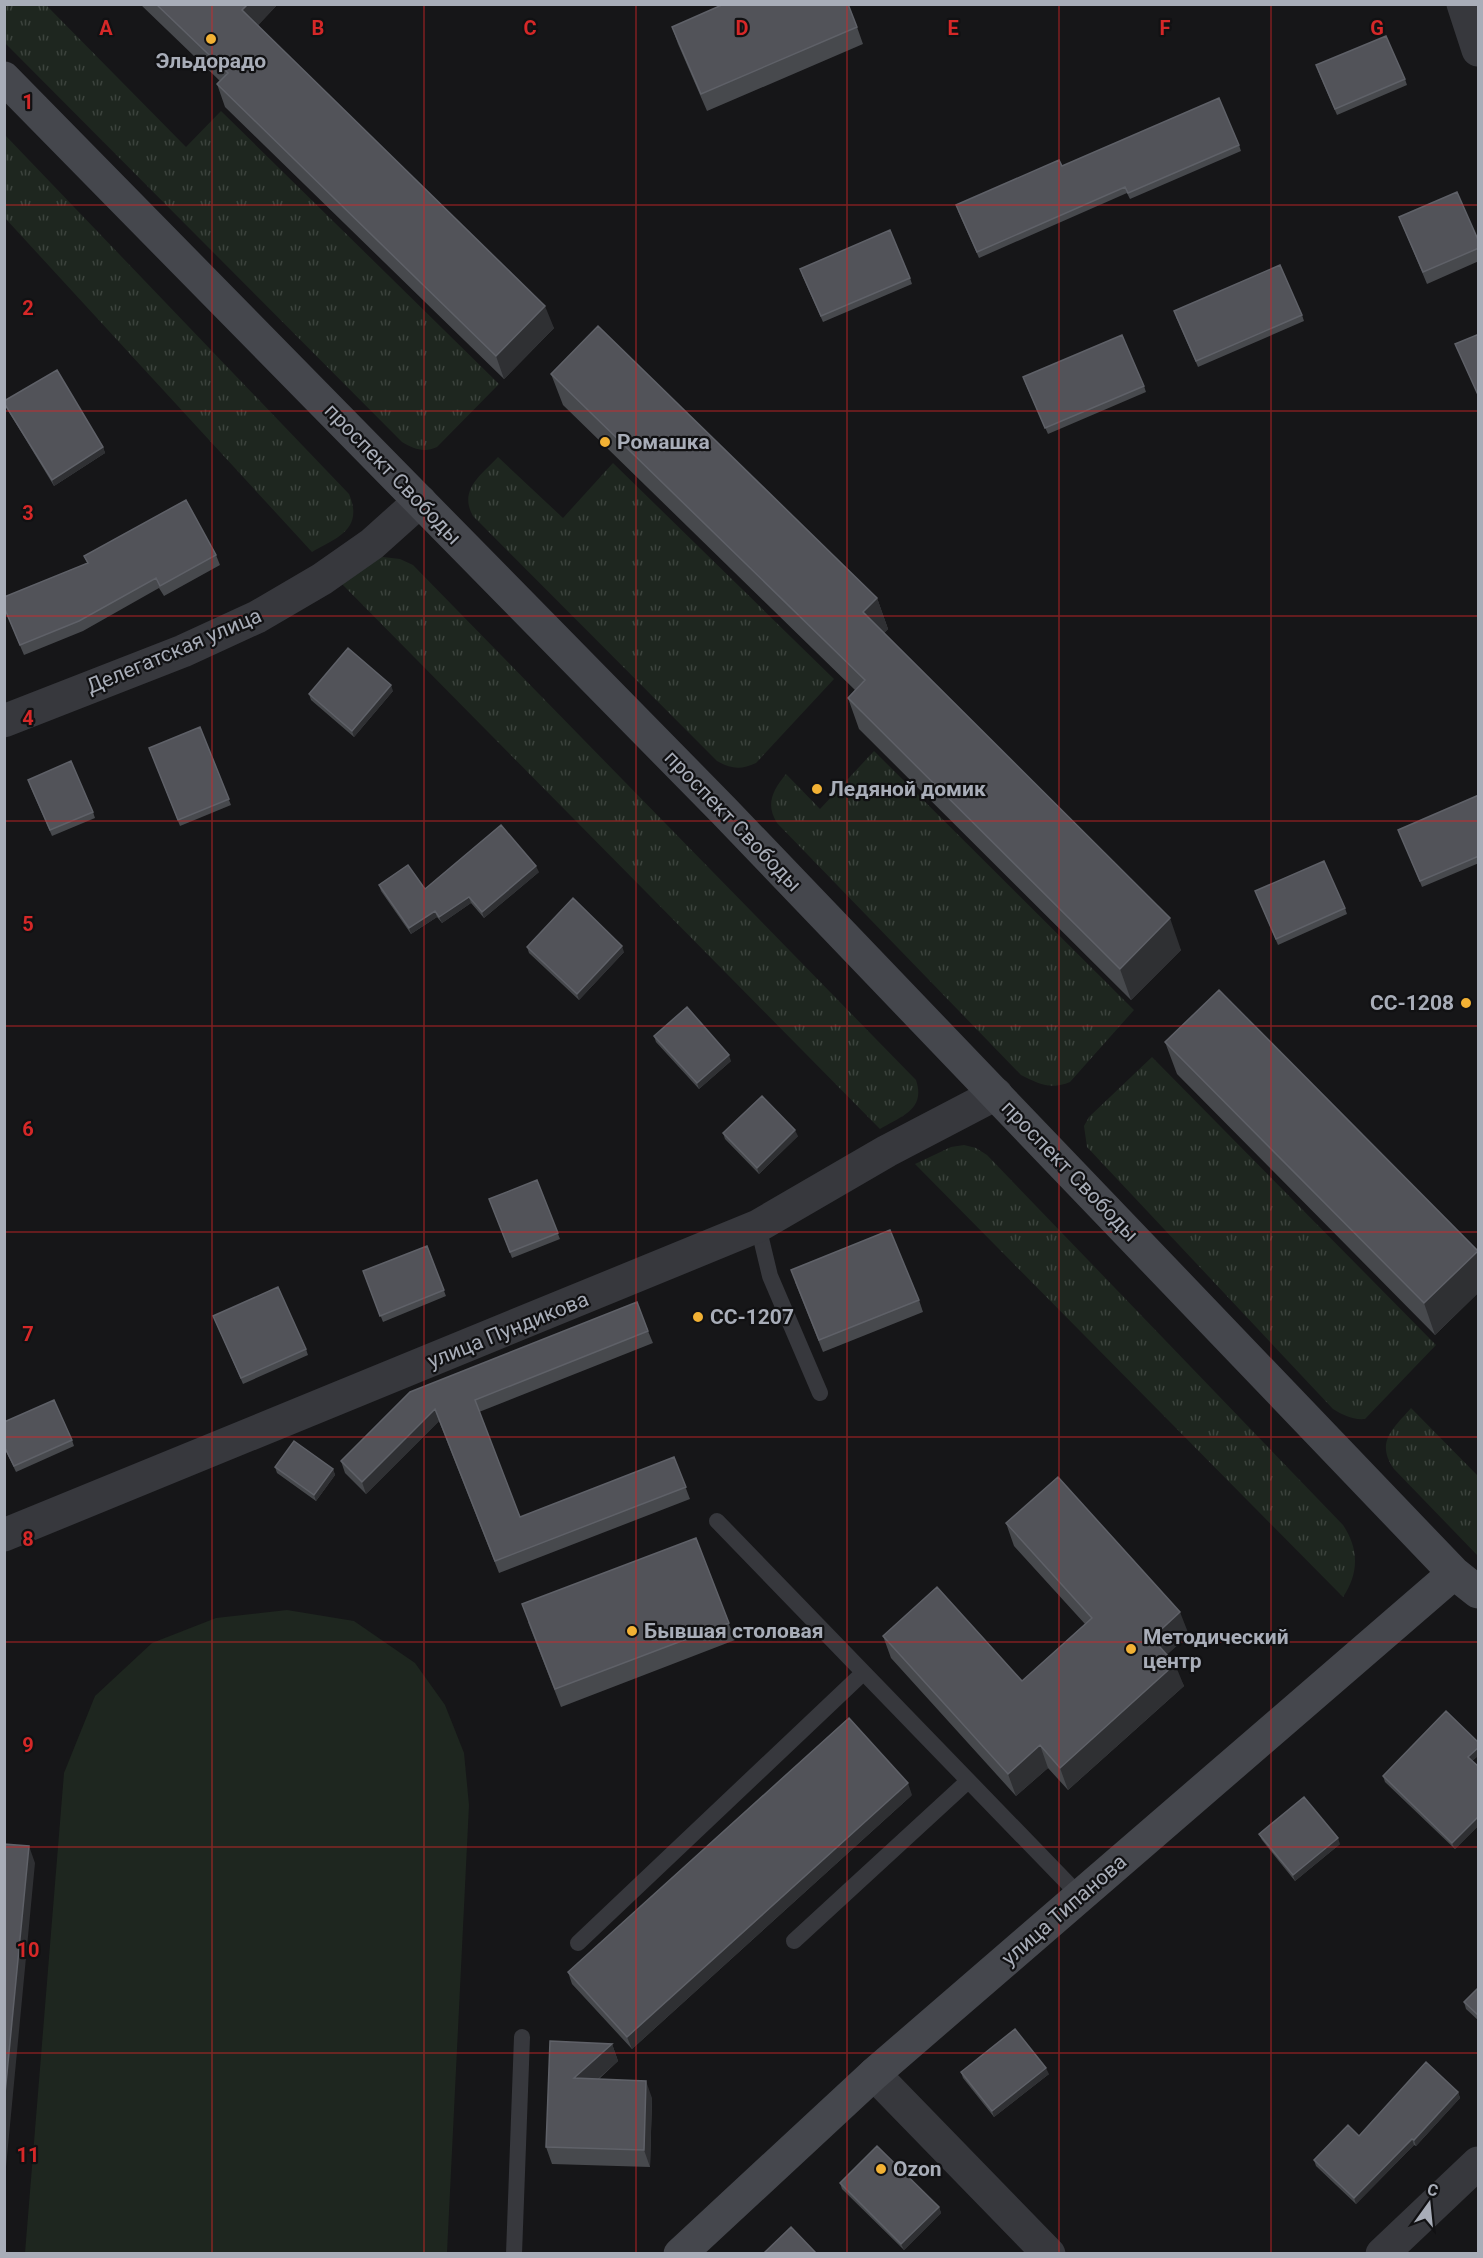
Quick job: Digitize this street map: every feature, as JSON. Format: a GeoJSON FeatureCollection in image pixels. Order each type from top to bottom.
{"type":"FeatureCollection","features":[{"type":"Feature","properties":{"kind":"street"},"geometry":{"type":"LineString","coordinates":[[1463,4],[1479,50]]}},
{"type":"Feature","properties":{"kind":"street","name":"проспект Свободы"},"geometry":{"type":"LineString","coordinates":[[4,78],[724,811],[1466,1582]]}},
{"type":"Feature","properties":{"kind":"street","name":"Делегатская улица"},"geometry":{"type":"LineString","coordinates":[[4,721],[183,651],[257,617],[322,579],[372,544],[420,501]]}},
{"type":"Feature","properties":{"kind":"street","name":"улица Пундикова"},"geometry":{"type":"LineString","coordinates":[[4,1535],[758,1226],[887,1151],[996,1094]]}},
{"type":"Feature","properties":{"kind":"street","name":"улица Типанова"},"geometry":{"type":"LineString","coordinates":[[680,2253],[874,2074],[1081,1897],[1466,1582]]}},
{"type":"Feature","properties":{"kind":"street"},"geometry":{"type":"LineString","coordinates":[[874,2074],[1049,2253]]}},
{"type":"Feature","properties":{"kind":"street"},"geometry":{"type":"LineString","coordinates":[[1382,2253],[1479,2163]]}},
{"type":"Feature","properties":{"kind":"lane"},"geometry":{"type":"LineString","coordinates":[[758,1226],[770,1276],[820,1393]]}},
{"type":"Feature","properties":{"kind":"lane"},"geometry":{"type":"LineString","coordinates":[[717,1521],[1081,1897]]}},
{"type":"Feature","properties":{"kind":"lane"},"geometry":{"type":"LineString","coordinates":[[578,1943],[863,1673]]}},
{"type":"Feature","properties":{"kind":"lane"},"geometry":{"type":"LineString","coordinates":[[794,1941],[968,1781]]}},
{"type":"Feature","properties":{"kind":"lane"},"geometry":{"type":"LineString","coordinates":[[514,2253],[522,2037]]}},
{"type":"Feature","properties":{"kind":"green space"},"geometry":{"type":"Polygon","coordinates":[[[4,5],[46,5],[186,147],[221,111],[499,384],[437,447],[428,450],[419,449],[402,442],[5,43],[4,5]]]}},
{"type":"Feature","properties":{"kind":"green space"},"geometry":{"type":"Polygon","coordinates":[[[5,135],[349,494],[353,516],[346,531],[339,537],[312,552],[5,218],[5,135]]]}},
{"type":"Feature","properties":{"kind":"green space"},"geometry":{"type":"Polygon","coordinates":[[[498,457],[563,518],[613,463],[834,679],[756,763],[736,768],[717,761],[473,516],[469,507],[470,490],[479,476],[498,457]]]}},
{"type":"Feature","properties":{"kind":"green space"},"geometry":{"type":"Polygon","coordinates":[[[383,557],[400,559],[413,565],[916,1080],[918,1098],[910,1111],[880,1129],[339,581],[369,560],[383,557]]]}},
{"type":"Feature","properties":{"kind":"green space"},"geometry":{"type":"Polygon","coordinates":[[[874,751],[1134,1010],[1070,1082],[1051,1086],[1021,1075],[777,823],[773,816],[772,797],[786,774],[820,809],[874,751]]]}},
{"type":"Feature","properties":{"kind":"green space"},"geometry":{"type":"Polygon","coordinates":[[[1152,1057],[1436,1345],[1365,1419],[1352,1418],[1333,1409],[1087,1147],[1084,1126],[1089,1117],[1152,1057]]]}},
{"type":"Feature","properties":{"kind":"green space"},"geometry":{"type":"Polygon","coordinates":[[[964,1145],[976,1148],[987,1155],[1343,1525],[1352,1543],[1355,1561],[1352,1579],[1343,1597],[915,1164],[951,1147],[964,1145]]]}},
{"type":"Feature","properties":{"kind":"green space"},"geometry":{"type":"Polygon","coordinates":[[[1411,1408],[1478,1476],[1478,1556],[1394,1469],[1389,1459],[1386,1443],[1389,1436],[1411,1408]]]}},
{"type":"Feature","properties":{"kind":"green space"},"geometry":{"type":"Polygon","coordinates":[[[287,1610],[354,1621],[415,1663],[445,1705],[464,1753],[469,1805],[447,2253],[25,2253],[64,1773],[95,1696],[152,1643],[216,1618],[287,1610]]]}},
{"type":"Feature","properties":{"kind":"building"},"geometry":{"type":"Polygon","coordinates":[[[156,4],[248,4],[242,10],[545,306],[496,356],[217,84],[228,73],[156,4]]]}},
{"type":"Feature","properties":{"kind":"building"},"geometry":{"type":"Polygon","coordinates":[[[724,4],[848,4],[857,27],[701,94],[672,27],[724,4]]]}},
{"type":"Feature","properties":{"kind":"building"},"geometry":{"type":"Polygon","coordinates":[[[1386,36],[1405,79],[1335,109],[1316,65],[1386,36]]]}},
{"type":"Feature","properties":{"kind":"building"},"geometry":{"type":"Polygon","coordinates":[[[1219,98],[1239,145],[1128,193],[1125,187],[977,252],[956,205],[1059,160],[1062,166],[1219,98]]]}},
{"type":"Feature","properties":{"kind":"building"},"geometry":{"type":"Polygon","coordinates":[[[1457,192],[1479,242],[1479,248],[1423,272],[1399,217],[1457,192]]]}},
{"type":"Feature","properties":{"kind":"building"},"geometry":{"type":"Polygon","coordinates":[[[890,230],[910,278],[821,316],[800,269],[890,230]]]}},
{"type":"Feature","properties":{"kind":"building"},"geometry":{"type":"Polygon","coordinates":[[[1280,265],[1302,315],[1196,361],[1174,311],[1280,265]]]}},
{"type":"Feature","properties":{"kind":"building"},"geometry":{"type":"Polygon","coordinates":[[[598,326],[877,598],[863,612],[1170,918],[1120,969],[848,698],[865,680],[551,374],[598,326]]]}},
{"type":"Feature","properties":{"kind":"building"},"geometry":{"type":"Polygon","coordinates":[[[1479,334],[1479,397],[1455,344],[1479,334]]]}},
{"type":"Feature","properties":{"kind":"building"},"geometry":{"type":"Polygon","coordinates":[[[1122,335],[1144,386],[1045,428],[1023,377],[1122,335]]]}},
{"type":"Feature","properties":{"kind":"building"},"geometry":{"type":"Polygon","coordinates":[[[57,370],[103,447],[52,480],[4,401],[57,370]]]}},
{"type":"Feature","properties":{"kind":"building"},"geometry":{"type":"Polygon","coordinates":[[[186,500],[216,555],[160,586],[156,578],[79,621],[20,645],[4,607],[4,597],[88,563],[84,556],[186,500]]]}},
{"type":"Feature","properties":{"kind":"building"},"geometry":{"type":"Polygon","coordinates":[[[348,648],[391,685],[352,731],[309,694],[348,648]]]}},
{"type":"Feature","properties":{"kind":"building"},"geometry":{"type":"Polygon","coordinates":[[[200,727],[229,799],[178,820],[149,748],[200,727]]]}},
{"type":"Feature","properties":{"kind":"building"},"geometry":{"type":"Polygon","coordinates":[[[71,761],[93,812],[50,830],[28,780],[71,761]]]}},
{"type":"Feature","properties":{"kind":"building"},"geometry":{"type":"Polygon","coordinates":[[[1479,795],[1479,856],[1420,881],[1398,830],[1479,795]]]}},
{"type":"Feature","properties":{"kind":"building"},"geometry":{"type":"Polygon","coordinates":[[[501,825],[536,866],[482,912],[469,897],[439,917],[435,911],[409,928],[379,885],[408,865],[425,889],[501,825]]]}},
{"type":"Feature","properties":{"kind":"building"},"geometry":{"type":"Polygon","coordinates":[[[1324,861],[1345,908],[1276,939],[1255,891],[1324,861]]]}},
{"type":"Feature","properties":{"kind":"building"},"geometry":{"type":"Polygon","coordinates":[[[573,898],[622,946],[577,994],[527,947],[573,898]]]}},
{"type":"Feature","properties":{"kind":"building"},"geometry":{"type":"Polygon","coordinates":[[[1219,990],[1478,1251],[1424,1303],[1165,1042],[1219,990]]]}},
{"type":"Feature","properties":{"kind":"building"},"geometry":{"type":"Polygon","coordinates":[[[687,1007],[729,1055],[697,1083],[654,1036],[687,1007]]]}},
{"type":"Feature","properties":{"kind":"building"},"geometry":{"type":"Polygon","coordinates":[[[762,1096],[795,1130],[757,1168],[723,1133],[762,1096]]]}},
{"type":"Feature","properties":{"kind":"building"},"geometry":{"type":"Polygon","coordinates":[[[537,1180],[558,1233],[510,1252],[489,1199],[537,1180]]]}},
{"type":"Feature","properties":{"kind":"building"},"geometry":{"type":"Polygon","coordinates":[[[890,1230],[919,1300],[819,1340],[791,1270],[890,1230]]]}},
{"type":"Feature","properties":{"kind":"building"},"geometry":{"type":"Polygon","coordinates":[[[427,1246],[444,1290],[380,1316],[363,1271],[427,1246]]]}},
{"type":"Feature","properties":{"kind":"building"},"geometry":{"type":"Polygon","coordinates":[[[278,1287],[306,1349],[241,1378],[213,1316],[278,1287]]]}},
{"type":"Feature","properties":{"kind":"building"},"geometry":{"type":"Polygon","coordinates":[[[637,1302],[648,1331],[475,1400],[520,1517],[674,1457],[686,1487],[495,1561],[435,1409],[362,1482],[341,1461],[410,1392],[637,1302]]]}},
{"type":"Feature","properties":{"kind":"building"},"geometry":{"type":"Polygon","coordinates":[[[54,1400],[72,1440],[14,1466],[4,1446],[4,1422],[54,1400]]]}},
{"type":"Feature","properties":{"kind":"building"},"geometry":{"type":"Polygon","coordinates":[[[294,1441],[333,1469],[314,1495],[275,1467],[294,1441]]]}},
{"type":"Feature","properties":{"kind":"building","name":"Методический центр"},"geometry":{"type":"Polygon","coordinates":[[[1058,1477],[1180,1612],[1152,1638],[1175,1664],[1060,1768],[1040,1745],[1008,1774],[883,1636],[937,1587],[1022,1681],[1092,1618],[1006,1523],[1058,1477]]]}},
{"type":"Feature","properties":{"kind":"building","name":"Бывшая столовая"},"geometry":{"type":"Polygon","coordinates":[[[696,1538],[729,1623],[555,1689],[522,1604],[696,1538]]]}},
{"type":"Feature","properties":{"kind":"building"},"geometry":{"type":"Polygon","coordinates":[[[1446,1711],[1479,1743],[1479,1747],[1468,1757],[1479,1767],[1479,1816],[1452,1843],[1383,1776],[1446,1711]]]}},
{"type":"Feature","properties":{"kind":"building"},"geometry":{"type":"Polygon","coordinates":[[[849,1718],[908,1783],[627,2037],[568,1972],[849,1718]]]}},
{"type":"Feature","properties":{"kind":"building"},"geometry":{"type":"Polygon","coordinates":[[[1304,1797],[1338,1838],[1293,1875],[1259,1834],[1304,1797]]]}},
{"type":"Feature","properties":{"kind":"building"},"geometry":{"type":"Polygon","coordinates":[[[4,1844],[29,1846],[4,2104],[4,1844]]]}},
{"type":"Feature","properties":{"kind":"building"},"geometry":{"type":"Polygon","coordinates":[[[1479,1987],[1479,2016],[1464,2002],[1479,1987]]]}},
{"type":"Feature","properties":{"kind":"building"},"geometry":{"type":"Polygon","coordinates":[[[1015,2029],[1046,2068],[992,2111],[961,2072],[1015,2029]]]}},
{"type":"Feature","properties":{"kind":"building"},"geometry":{"type":"Polygon","coordinates":[[[550,2041],[612,2044],[574,2078],[646,2081],[644,2150],[546,2147],[550,2041]]]}},
{"type":"Feature","properties":{"kind":"building"},"geometry":{"type":"Polygon","coordinates":[[[1426,2062],[1458,2092],[1414,2140],[1412,2139],[1354,2198],[1314,2160],[1348,2125],[1359,2136],[1426,2062]]]}},
{"type":"Feature","properties":{"kind":"building"},"geometry":{"type":"Polygon","coordinates":[[[877,2146],[939,2207],[901,2244],[840,2183],[877,2146]]]}},
{"type":"Feature","properties":{"kind":"building"},"geometry":{"type":"Polygon","coordinates":[[[791,2227],[816,2253],[764,2253],[791,2227]]]}},
{"type":"Feature","properties":{"kind":"place","name":"Эльдорадо"},"geometry":{"type":"Point","coordinates":[211,39]}},
{"type":"Feature","properties":{"kind":"place","name":"Ромашка"},"geometry":{"type":"Point","coordinates":[605,442]}},
{"type":"Feature","properties":{"kind":"place","name":"Ледяной домик"},"geometry":{"type":"Point","coordinates":[817,789]}},
{"type":"Feature","properties":{"kind":"place","name":"СС-1208"},"geometry":{"type":"Point","coordinates":[1466,1003]}},
{"type":"Feature","properties":{"kind":"place","name":"СС-1207"},"geometry":{"type":"Point","coordinates":[698,1317]}},
{"type":"Feature","properties":{"kind":"place","name":"Бывшая столовая"},"geometry":{"type":"Point","coordinates":[632,1631]}},
{"type":"Feature","properties":{"kind":"place","name":"Методический центр"},"geometry":{"type":"Point","coordinates":[1131,1649]}},
{"type":"Feature","properties":{"kind":"place","name":"Ozon"},"geometry":{"type":"Point","coordinates":[881,2169]}}]}
